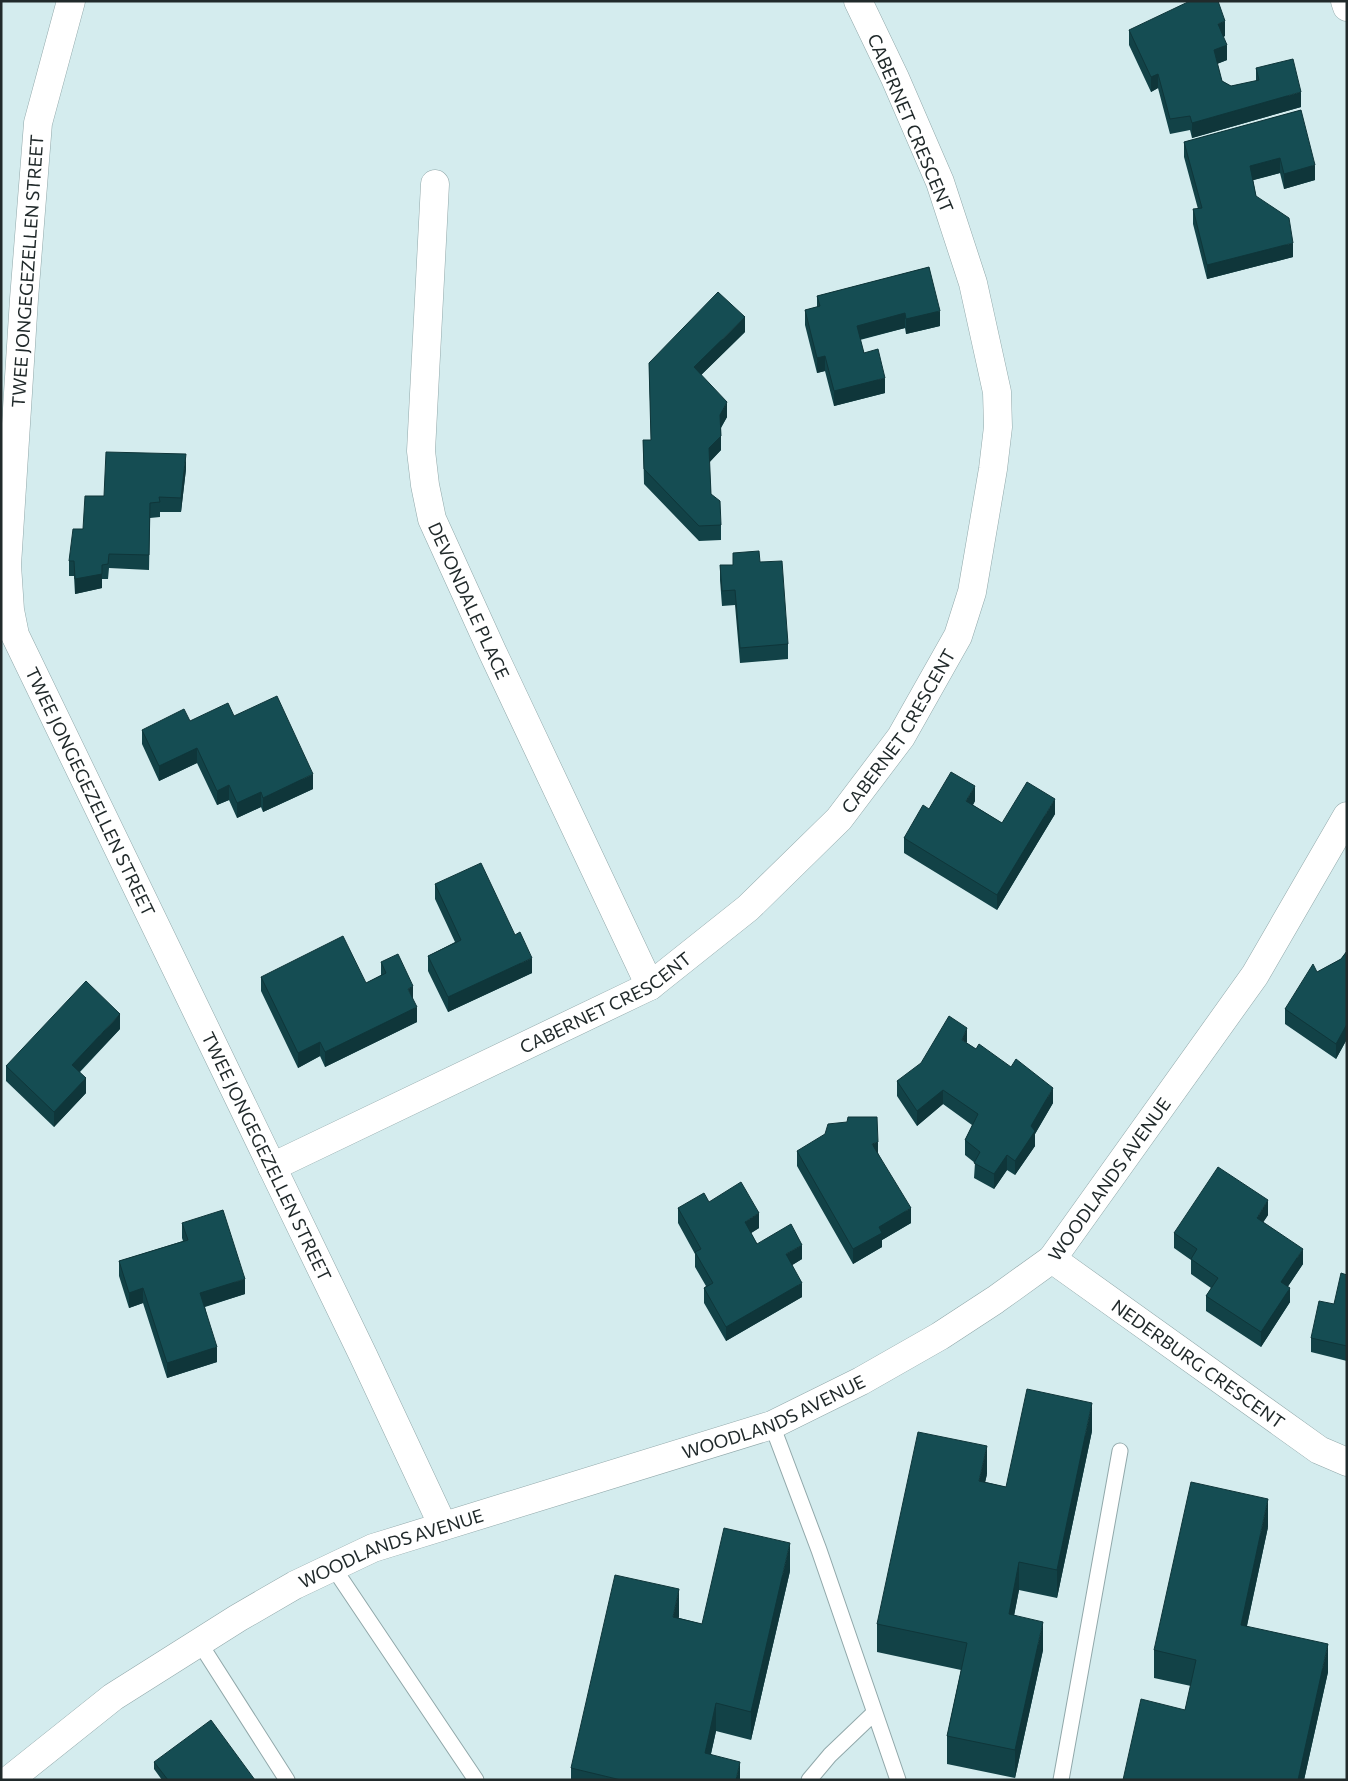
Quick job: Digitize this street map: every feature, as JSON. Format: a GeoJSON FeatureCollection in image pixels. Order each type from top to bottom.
{"type":"FeatureCollection","features":[{"type":"Feature","properties":{"kind":"street","name":"TWEE JONGEGEZELLEN STREET"},"geometry":{"type":"LineString","coordinates":[[71,1],[38,123],[12,298],[7,565],[10,610],[8,639],[364,1355],[443,1526]]}},
{"type":"Feature","properties":{"kind":"street","name":"CABERNET CRESCENT"},"geometry":{"type":"LineString","coordinates":[[272,1168],[650,986],[748,908],[840,819],[900,737],[958,636],[972,592],[993,469],[998,428],[997,392],[973,283],[940,182],[895,78],[858,1]]}},
{"type":"Feature","properties":{"kind":"street"},"geometry":{"type":"LineString","coordinates":[[1345,1],[1347,7]]}},
{"type":"Feature","properties":{"kind":"street","name":"DEVONDALE PLACE"},"geometry":{"type":"LineString","coordinates":[[435,184],[421,451],[425,486],[432,519],[650,986]]}},
{"type":"Feature","properties":{"kind":"street","name":"WOODLANDS AVENUE"},"geometry":{"type":"LineString","coordinates":[[9,1780],[113,1697],[199,1642],[296,1584],[373,1548],[772,1424],[861,1381],[940,1336],[996,1300],[1052,1259],[1255,975],[1347,816]]}},
{"type":"Feature","properties":{"kind":"street","name":"NEDERBURG CRESCENT"},"geometry":{"type":"LineString","coordinates":[[1052,1259],[1319,1450],[1347,1462]]}},
{"type":"Feature","properties":{"kind":"lane"},"geometry":{"type":"LineString","coordinates":[[772,1424],[819,1550],[898,1780]]}},
{"type":"Feature","properties":{"kind":"lane"},"geometry":{"type":"LineString","coordinates":[[1062,1780],[1120,1451]]}},
{"type":"Feature","properties":{"kind":"lane"},"geometry":{"type":"LineString","coordinates":[[332,1567],[476,1780]]}},
{"type":"Feature","properties":{"kind":"lane"},"geometry":{"type":"LineString","coordinates":[[199,1642],[287,1780]]}},
{"type":"Feature","properties":{"kind":"lane"},"geometry":{"type":"LineString","coordinates":[[809,1780],[830,1755],[874,1714]]}},
{"type":"Feature","properties":{"kind":"building"},"geometry":{"type":"Polygon","coordinates":[[[1190,1],[1218,1],[1225,21],[1218,24],[1227,45],[1214,50],[1222,81],[1231,86],[1259,80],[1256,68],[1293,59],[1301,92],[1192,123],[1190,116],[1170,119],[1158,74],[1151,77],[1129,30],[1190,1]]]}},
{"type":"Feature","properties":{"kind":"building"},"geometry":{"type":"Polygon","coordinates":[[[1301,110],[1315,165],[1284,174],[1280,158],[1250,166],[1256,196],[1289,218],[1293,243],[1207,265],[1193,209],[1202,208],[1184,142],[1301,110]]]}},
{"type":"Feature","properties":{"kind":"building"},"geometry":{"type":"Polygon","coordinates":[[[929,267],[940,311],[906,319],[905,313],[857,326],[864,353],[878,349],[885,378],[834,391],[825,356],[817,358],[805,310],[820,306],[817,296],[929,267]]]}},
{"type":"Feature","properties":{"kind":"building"},"geometry":{"type":"Polygon","coordinates":[[[718,292],[745,317],[694,367],[727,402],[720,415],[721,436],[709,448],[711,494],[720,501],[721,525],[699,526],[644,469],[643,440],[651,440],[649,363],[718,292]]]}},
{"type":"Feature","properties":{"kind":"building"},"geometry":{"type":"Polygon","coordinates":[[[106,452],[186,454],[181,498],[159,497],[160,502],[150,503],[149,555],[109,554],[108,564],[102,565],[102,574],[75,579],[74,561],[69,561],[73,529],[83,529],[85,496],[104,496],[106,452]]]}},
{"type":"Feature","properties":{"kind":"building"},"geometry":{"type":"Polygon","coordinates":[[[759,551],[760,562],[782,561],[788,644],[740,648],[735,590],[722,591],[720,565],[733,565],[733,553],[759,551]]]}},
{"type":"Feature","properties":{"kind":"building"},"geometry":{"type":"Polygon","coordinates":[[[277,696],[313,774],[263,798],[261,792],[237,803],[229,785],[217,791],[197,748],[159,766],[142,730],[184,709],[190,721],[228,703],[234,716],[277,696]]]}},
{"type":"Feature","properties":{"kind":"building"},"geometry":{"type":"Polygon","coordinates":[[[951,772],[975,786],[966,801],[1002,823],[1027,782],[1055,799],[997,895],[904,838],[923,805],[929,809],[951,772]]]}},
{"type":"Feature","properties":{"kind":"building"},"geometry":{"type":"Polygon","coordinates":[[[481,863],[515,935],[520,932],[532,958],[448,997],[428,956],[461,940],[435,884],[481,863]]]}},
{"type":"Feature","properties":{"kind":"building"},"geometry":{"type":"Polygon","coordinates":[[[343,936],[366,983],[386,973],[381,962],[398,954],[413,986],[408,989],[417,1007],[325,1052],[320,1042],[298,1053],[261,977],[343,936]]]}},
{"type":"Feature","properties":{"kind":"building"},"geometry":{"type":"Polygon","coordinates":[[[1347,951],[1347,1024],[1336,1044],[1285,1009],[1313,964],[1317,972],[1341,959],[1347,951]]]}},
{"type":"Feature","properties":{"kind":"building"},"geometry":{"type":"Polygon","coordinates":[[[86,981],[120,1014],[72,1065],[86,1078],[54,1112],[6,1066],[86,981]]]}},
{"type":"Feature","properties":{"kind":"building"},"geometry":{"type":"Polygon","coordinates":[[[949,1016],[967,1028],[962,1040],[976,1049],[979,1044],[1011,1067],[1016,1059],[1053,1088],[1031,1126],[1035,1131],[1015,1161],[1007,1155],[994,1174],[974,1163],[980,1152],[965,1140],[978,1114],[943,1090],[917,1111],[897,1081],[921,1063],[949,1016]]]}},
{"type":"Feature","properties":{"kind":"building"},"geometry":{"type":"Polygon","coordinates":[[[848,1117],[877,1117],[878,1142],[872,1144],[911,1208],[879,1227],[882,1233],[853,1249],[797,1151],[825,1134],[828,1124],[847,1122],[848,1117]]]}},
{"type":"Feature","properties":{"kind":"building"},"geometry":{"type":"Polygon","coordinates":[[[1218,1167],[1268,1200],[1257,1218],[1303,1249],[1281,1282],[1290,1288],[1261,1332],[1206,1296],[1218,1278],[1191,1259],[1197,1249],[1174,1233],[1218,1167]]]}},
{"type":"Feature","properties":{"kind":"building"},"geometry":{"type":"Polygon","coordinates":[[[741,1182],[759,1213],[745,1222],[757,1244],[791,1224],[802,1245],[786,1254],[802,1283],[726,1327],[704,1288],[713,1283],[695,1252],[701,1249],[678,1208],[704,1193],[709,1202],[741,1182]]]}},
{"type":"Feature","properties":{"kind":"building"},"geometry":{"type":"Polygon","coordinates":[[[223,1210],[245,1279],[200,1293],[217,1347],[167,1363],[143,1288],[129,1293],[119,1261],[188,1240],[182,1223],[223,1210]]]}},
{"type":"Feature","properties":{"kind":"building"},"geometry":{"type":"Polygon","coordinates":[[[1341,1273],[1347,1275],[1347,1346],[1311,1338],[1319,1301],[1334,1304],[1341,1273]]]}},
{"type":"Feature","properties":{"kind":"building"},"geometry":{"type":"Polygon","coordinates":[[[1027,1389],[1092,1403],[1057,1570],[1019,1562],[1009,1614],[1043,1622],[1015,1750],[947,1736],[967,1643],[877,1624],[918,1432],[987,1446],[979,1481],[1006,1487],[1027,1389]]]}},
{"type":"Feature","properties":{"kind":"building"},"geometry":{"type":"Polygon","coordinates":[[[1191,1482],[1268,1499],[1241,1625],[1328,1644],[1298,1780],[1123,1780],[1141,1699],[1185,1710],[1196,1660],[1154,1650],[1191,1482]]]}},
{"type":"Feature","properties":{"kind":"building"},"geometry":{"type":"Polygon","coordinates":[[[724,1528],[790,1543],[751,1712],[716,1703],[705,1753],[740,1762],[736,1780],[621,1780],[571,1768],[615,1575],[679,1589],[673,1617],[702,1624],[724,1528]]]}},
{"type":"Feature","properties":{"kind":"building"},"geometry":{"type":"Polygon","coordinates":[[[211,1720],[255,1780],[168,1780],[154,1762],[211,1720]]]}}]}
